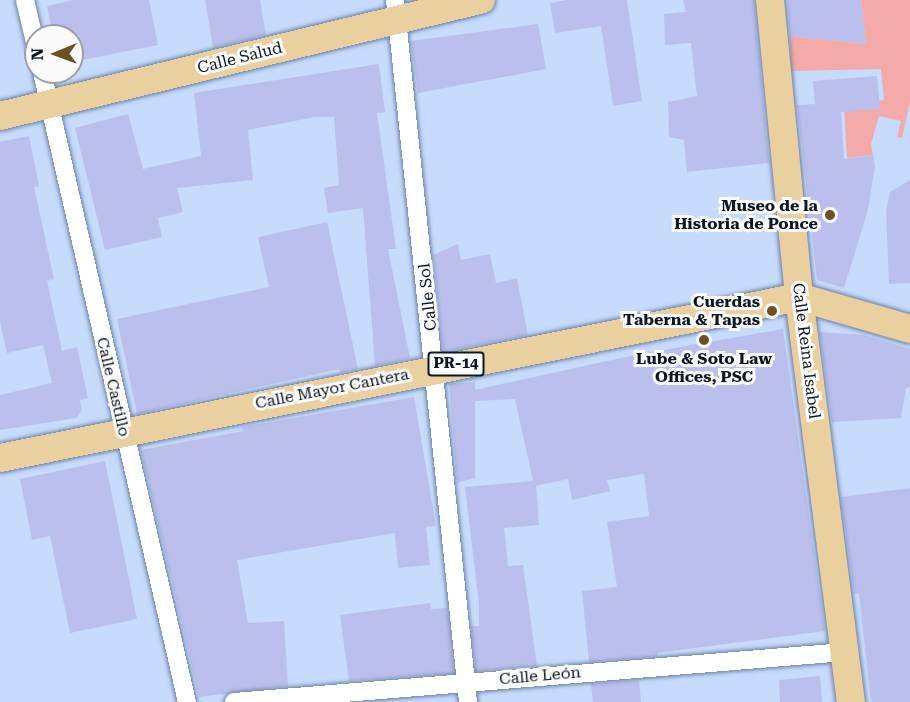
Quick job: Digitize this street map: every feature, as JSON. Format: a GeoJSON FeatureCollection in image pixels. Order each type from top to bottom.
{"type":"FeatureCollection","features":[{"type":"Feature","properties":{"kind":"main road","name":"Calle Salud"},"geometry":{"type":"LineString","coordinates":[[0,116],[49,105],[396,9],[481,0]]}},
{"type":"Feature","properties":{"kind":"main road","name":"Calle Reina Isabel"},"geometry":{"type":"LineString","coordinates":[[770,0],[799,297],[851,702]]}},
{"type":"Feature","properties":{"kind":"main road","name":"Calle Mayor Cantera"},"geometry":{"type":"LineString","coordinates":[[0,458],[123,431],[799,297],[910,329]]}},
{"type":"Feature","properties":{"kind":"street"},"geometry":{"type":"LineString","coordinates":[[25,0],[31,24]]}},
{"type":"Feature","properties":{"kind":"street","name":"Calle Sol"},"geometry":{"type":"LineString","coordinates":[[396,9],[436,368],[468,702]]}},
{"type":"Feature","properties":{"kind":"street","name":"Calle Castillo"},"geometry":{"type":"LineString","coordinates":[[45,84],[123,431],[188,702]]}},
{"type":"Feature","properties":{"kind":"street","name":"Calle León"},"geometry":{"type":"LineString","coordinates":[[234,702],[845,652]]}},
{"type":"Feature","properties":{"kind":"shaded area"},"geometry":{"type":"Polygon","coordinates":[[[861,0],[910,0],[910,102],[902,138],[897,137],[901,121],[879,116],[871,144],[873,155],[847,158],[844,104],[884,100],[881,69],[791,71],[790,36],[866,44],[861,0]]]}},
{"type":"Feature","properties":{"kind":"building"},"geometry":{"type":"Polygon","coordinates":[[[74,0],[149,0],[158,45],[84,60],[84,24],[51,24],[47,6],[74,0]]]}},
{"type":"Feature","properties":{"kind":"building"},"geometry":{"type":"Polygon","coordinates":[[[205,0],[260,0],[266,35],[213,48],[205,0]]]}},
{"type":"Feature","properties":{"kind":"building"},"geometry":{"type":"Polygon","coordinates":[[[567,0],[627,0],[642,101],[613,106],[601,26],[555,33],[550,3],[567,0]]]}},
{"type":"Feature","properties":{"kind":"building"},"geometry":{"type":"Polygon","coordinates":[[[683,0],[754,0],[769,163],[687,172],[684,140],[669,137],[668,102],[697,96],[691,43],[665,45],[664,14],[686,12],[683,0]]]}},
{"type":"Feature","properties":{"kind":"building"},"geometry":{"type":"Polygon","coordinates":[[[787,0],[861,0],[866,44],[790,36],[787,0]]]}},
{"type":"Feature","properties":{"kind":"building"},"geometry":{"type":"Polygon","coordinates":[[[538,24],[546,69],[418,93],[411,41],[538,24]]]}},
{"type":"Feature","properties":{"kind":"building"},"geometry":{"type":"Polygon","coordinates":[[[379,64],[385,112],[377,113],[396,249],[388,249],[410,358],[375,366],[363,208],[328,213],[324,188],[339,185],[334,117],[315,117],[248,130],[253,180],[177,188],[183,212],[158,218],[162,237],[105,250],[75,128],[128,114],[143,169],[201,156],[194,93],[379,64]]]}},
{"type":"Feature","properties":{"kind":"building"},"geometry":{"type":"Polygon","coordinates":[[[877,76],[880,109],[841,112],[844,159],[873,155],[875,166],[868,210],[844,288],[817,280],[797,105],[815,104],[813,81],[877,76]]]}},
{"type":"Feature","properties":{"kind":"building"},"geometry":{"type":"Polygon","coordinates":[[[29,136],[39,186],[34,187],[54,279],[47,281],[62,351],[77,347],[88,398],[80,400],[82,410],[76,418],[0,430],[0,395],[52,383],[43,345],[7,353],[0,322],[0,142],[29,136]]]}},
{"type":"Feature","properties":{"kind":"building"},"geometry":{"type":"Polygon","coordinates":[[[910,180],[910,283],[889,284],[886,211],[890,192],[910,180]]]}},
{"type":"Feature","properties":{"kind":"building"},"geometry":{"type":"Polygon","coordinates":[[[327,222],[358,369],[340,373],[339,369],[137,414],[117,319],[269,287],[258,237],[327,222]]]}},
{"type":"Feature","properties":{"kind":"building"},"geometry":{"type":"Polygon","coordinates":[[[458,244],[461,260],[490,254],[496,283],[517,278],[528,335],[443,352],[433,255],[458,244]]]}},
{"type":"Feature","properties":{"kind":"building"},"geometry":{"type":"Polygon","coordinates":[[[783,329],[825,631],[657,653],[657,656],[589,662],[582,591],[617,587],[607,522],[649,516],[644,474],[607,480],[610,491],[572,500],[568,479],[536,486],[539,525],[504,528],[508,566],[523,565],[537,666],[476,671],[471,626],[479,626],[479,604],[465,487],[533,481],[515,399],[475,401],[475,478],[457,483],[449,384],[475,382],[475,390],[630,356],[783,329]]]}},
{"type":"Feature","properties":{"kind":"building"},"geometry":{"type":"Polygon","coordinates":[[[820,332],[864,335],[910,349],[910,387],[906,388],[901,418],[832,422],[820,332]]]}},
{"type":"Feature","properties":{"kind":"building"},"geometry":{"type":"Polygon","coordinates":[[[414,397],[436,526],[426,527],[430,565],[398,568],[395,533],[237,560],[248,623],[284,621],[288,686],[199,697],[141,450],[243,431],[242,427],[414,397]]]}},
{"type":"Feature","properties":{"kind":"building"},"geometry":{"type":"Polygon","coordinates":[[[105,461],[137,619],[70,633],[50,536],[32,540],[20,479],[105,461]]]}},
{"type":"Feature","properties":{"kind":"building"},"geometry":{"type":"Polygon","coordinates":[[[910,488],[910,702],[871,702],[859,594],[854,594],[841,497],[910,488]]]}},
{"type":"Feature","properties":{"kind":"building"},"geometry":{"type":"Polygon","coordinates":[[[430,603],[431,609],[447,608],[454,673],[349,681],[340,615],[430,603]]]}},
{"type":"Feature","properties":{"kind":"building"},"geometry":{"type":"Polygon","coordinates":[[[820,676],[822,702],[780,702],[779,680],[820,676]]]}},
{"type":"Feature","properties":{"kind":"building"},"geometry":{"type":"Polygon","coordinates":[[[639,680],[641,702],[593,702],[591,684],[639,680]]]}},
{"type":"Feature","properties":{"kind":"place","name":"Museo de la Historia de Ponce"},"geometry":{"type":"Point","coordinates":[830,215]}},
{"type":"Feature","properties":{"kind":"place","name":"Cuerdas Taberna & Tapas"},"geometry":{"type":"Point","coordinates":[772,311]}},
{"type":"Feature","properties":{"kind":"place","name":"Lube & Soto Law Offices, PSC"},"geometry":{"type":"Point","coordinates":[704,340]}}]}
